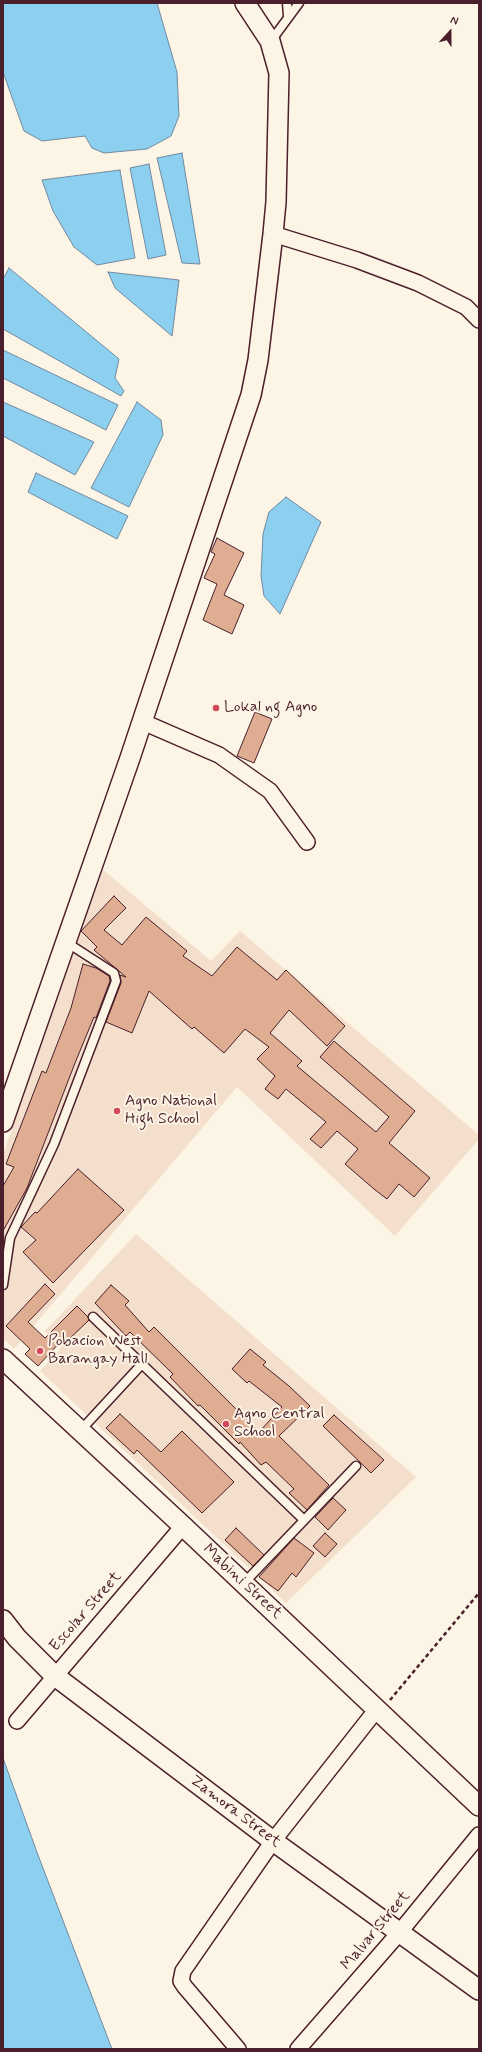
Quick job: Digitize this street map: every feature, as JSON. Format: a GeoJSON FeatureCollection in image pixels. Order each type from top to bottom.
{"type":"FeatureCollection","features":[{"type":"Feature","properties":{"kind":"street"},"geometry":{"type":"LineString","coordinates":[[4,1113],[143,722],[251,395],[258,360],[276,202],[279,73],[276,57],[270,41],[245,3]]}},
{"type":"Feature","properties":{"kind":"street"},"geometry":{"type":"LineString","coordinates":[[273,234],[357,260],[418,284],[466,306],[479,320]]}},
{"type":"Feature","properties":{"kind":"street"},"geometry":{"type":"LineString","coordinates":[[143,722],[219,755],[270,792],[307,842]]}},
{"type":"Feature","properties":{"kind":"street","name":"Mabini Street"},"geometry":{"type":"LineString","coordinates":[[3,1359],[244,1583],[479,1806]]}},
{"type":"Feature","properties":{"kind":"street","name":"Escolar Street"},"geometry":{"type":"LineString","coordinates":[[17,1722],[183,1526]]}},
{"type":"Feature","properties":{"kind":"street","name":"Zamora Street"},"geometry":{"type":"LineString","coordinates":[[3,1620],[17,1638],[55,1676],[273,1841],[479,1990]]}},
{"type":"Feature","properties":{"kind":"street"},"geometry":{"type":"LineString","coordinates":[[238,2049],[181,1981],[182,1971],[273,1841],[379,1710]]}},
{"type":"Feature","properties":{"kind":"street","name":"Malvar Street"},"geometry":{"type":"LineString","coordinates":[[298,2049],[399,1933],[479,1835]]}},
{"type":"Feature","properties":{"kind":"lane"},"geometry":{"type":"LineString","coordinates":[[287,3],[288,16]]}},
{"type":"Feature","properties":{"kind":"lane"},"geometry":{"type":"LineString","coordinates":[[270,41],[299,3]]}},
{"type":"Feature","properties":{"kind":"lane"},"geometry":{"type":"LineString","coordinates":[[3,1285],[10,1238],[54,1144],[116,980],[114,973],[66,942]]}},
{"type":"Feature","properties":{"kind":"lane"},"geometry":{"type":"LineString","coordinates":[[93,1317],[304,1520]]}},
{"type":"Feature","properties":{"kind":"lane"},"geometry":{"type":"LineString","coordinates":[[80,1431],[142,1364]]}},
{"type":"Feature","properties":{"kind":"lane"},"geometry":{"type":"LineString","coordinates":[[244,1583],[356,1466]]}},
{"type":"Feature","properties":{"kind":"path"},"geometry":{"type":"LineString","coordinates":[[379,1710],[479,1593]]}},
{"type":"Feature","properties":{"kind":"shaded area","name":"Agno National High School"},"geometry":{"type":"Polygon","coordinates":[[[100,867],[211,961],[240,931],[479,1135],[479,1139],[395,1236],[237,1087],[14,1349],[3,1338],[3,1155],[100,867]]]}},
{"type":"Feature","properties":{"kind":"shaded area","name":"Agno Central School"},"geometry":{"type":"Polygon","coordinates":[[[136,1234],[416,1477],[286,1603],[40,1371],[61,1348],[45,1331],[136,1234]]]}},
{"type":"Feature","properties":{"kind":"water"},"geometry":{"type":"Polygon","coordinates":[[[3,3],[157,3],[177,72],[179,116],[171,136],[147,149],[104,153],[92,148],[85,136],[42,141],[24,131],[3,72],[3,3]]]}},
{"type":"Feature","properties":{"kind":"water"},"geometry":{"type":"Polygon","coordinates":[[[182,153],[200,264],[182,263],[157,158],[182,153]]]}},
{"type":"Feature","properties":{"kind":"water"},"geometry":{"type":"Polygon","coordinates":[[[149,164],[166,255],[148,259],[130,168],[149,164]]]}},
{"type":"Feature","properties":{"kind":"water"},"geometry":{"type":"Polygon","coordinates":[[[120,170],[135,258],[97,265],[74,247],[53,211],[42,180],[120,170]]]}},
{"type":"Feature","properties":{"kind":"water"},"geometry":{"type":"Polygon","coordinates":[[[9,268],[119,359],[115,378],[124,391],[121,396],[3,329],[3,279],[9,268]]]}},
{"type":"Feature","properties":{"kind":"water"},"geometry":{"type":"Polygon","coordinates":[[[108,272],[179,280],[172,336],[115,288],[108,272]]]}},
{"type":"Feature","properties":{"kind":"water"},"geometry":{"type":"Polygon","coordinates":[[[3,350],[118,405],[106,430],[3,378],[3,350]]]}},
{"type":"Feature","properties":{"kind":"water"},"geometry":{"type":"Polygon","coordinates":[[[3,402],[94,442],[75,475],[3,436],[3,402]]]}},
{"type":"Feature","properties":{"kind":"water"},"geometry":{"type":"Polygon","coordinates":[[[137,402],[161,420],[163,435],[129,507],[91,488],[137,402]]]}},
{"type":"Feature","properties":{"kind":"water"},"geometry":{"type":"Polygon","coordinates":[[[36,473],[128,516],[117,539],[28,492],[36,473]]]}},
{"type":"Feature","properties":{"kind":"water"},"geometry":{"type":"Polygon","coordinates":[[[286,497],[321,522],[280,614],[264,596],[261,576],[263,534],[269,512],[286,497]]]}},
{"type":"Feature","properties":{"kind":"water"},"geometry":{"type":"Polygon","coordinates":[[[3,1758],[38,1855],[112,2049],[3,2049],[3,1758]]]}},
{"type":"Feature","properties":{"kind":"building"},"geometry":{"type":"Polygon","coordinates":[[[217,538],[244,553],[224,595],[244,605],[232,634],[203,620],[217,584],[204,578],[215,554],[211,552],[217,538]]]}},
{"type":"Feature","properties":{"kind":"building"},"geometry":{"type":"Polygon","coordinates":[[[255,712],[272,719],[254,763],[237,756],[255,712]]]}},
{"type":"Feature","properties":{"kind":"building"},"geometry":{"type":"Polygon","coordinates":[[[114,896],[126,908],[104,930],[122,945],[146,917],[187,951],[183,956],[212,976],[237,947],[277,980],[286,970],[345,1026],[327,1046],[289,1010],[270,1033],[302,1061],[297,1066],[376,1132],[389,1117],[320,1057],[334,1041],[415,1111],[389,1143],[430,1178],[414,1197],[399,1184],[387,1199],[374,1189],[345,1164],[358,1149],[337,1131],[321,1148],[310,1139],[326,1122],[286,1089],[278,1099],[265,1089],[275,1076],[257,1059],[269,1047],[245,1029],[224,1053],[194,1027],[192,1029],[149,991],[132,1033],[106,1022],[121,983],[120,975],[126,977],[94,950],[97,947],[81,931],[114,896]]]}},
{"type":"Feature","properties":{"kind":"building"},"geometry":{"type":"Polygon","coordinates":[[[83,964],[96,968],[109,976],[110,981],[96,1018],[94,1017],[75,1063],[27,1188],[3,1231],[3,1186],[14,1167],[6,1164],[42,1071],[46,1073],[71,1008],[83,964]]]}},
{"type":"Feature","properties":{"kind":"building"},"geometry":{"type":"Polygon","coordinates":[[[78,1169],[124,1210],[53,1283],[23,1252],[36,1240],[21,1227],[35,1212],[37,1213],[78,1169]]]}},
{"type":"Feature","properties":{"kind":"building"},"geometry":{"type":"Polygon","coordinates":[[[45,1284],[55,1294],[28,1322],[45,1338],[77,1306],[89,1320],[65,1343],[62,1340],[38,1366],[25,1354],[30,1349],[6,1326],[45,1284]]]}},
{"type":"Feature","properties":{"kind":"building"},"geometry":{"type":"Polygon","coordinates":[[[111,1285],[129,1301],[125,1305],[149,1332],[154,1327],[259,1432],[282,1407],[249,1381],[247,1383],[232,1369],[250,1349],[266,1362],[263,1365],[289,1386],[310,1406],[279,1436],[329,1485],[307,1510],[289,1493],[294,1489],[266,1462],[261,1465],[240,1442],[239,1444],[200,1405],[198,1406],[170,1377],[173,1374],[130,1332],[126,1336],[95,1303],[111,1285]]]}},
{"type":"Feature","properties":{"kind":"building"},"geometry":{"type":"Polygon","coordinates":[[[120,1414],[161,1452],[182,1431],[234,1482],[202,1513],[137,1450],[134,1454],[106,1428],[120,1414]]]}},
{"type":"Feature","properties":{"kind":"building"},"geometry":{"type":"Polygon","coordinates":[[[334,1415],[384,1460],[371,1473],[323,1426],[334,1415]]]}},
{"type":"Feature","properties":{"kind":"building"},"geometry":{"type":"Polygon","coordinates":[[[333,1498],[346,1510],[328,1530],[315,1517],[333,1498]]]}},
{"type":"Feature","properties":{"kind":"building"},"geometry":{"type":"Polygon","coordinates":[[[236,1528],[264,1555],[253,1566],[225,1540],[236,1528]]]}},
{"type":"Feature","properties":{"kind":"building"},"geometry":{"type":"Polygon","coordinates":[[[325,1533],[337,1544],[325,1557],[313,1546],[325,1533]]]}},
{"type":"Feature","properties":{"kind":"building"},"geometry":{"type":"Polygon","coordinates":[[[294,1538],[314,1553],[296,1577],[292,1573],[278,1591],[259,1577],[294,1538]]]}},
{"type":"Feature","properties":{"kind":"place","name":"Lokal ng Agno"},"geometry":{"type":"Point","coordinates":[216,708]}},
{"type":"Feature","properties":{"kind":"place","name":"Agno National High School"},"geometry":{"type":"Point","coordinates":[117,1111]}},
{"type":"Feature","properties":{"kind":"place","name":"Pobacion West Barangay Hall"},"geometry":{"type":"Point","coordinates":[40,1351]}},
{"type":"Feature","properties":{"kind":"place","name":"Agno Central School"},"geometry":{"type":"Point","coordinates":[226,1424]}}]}
